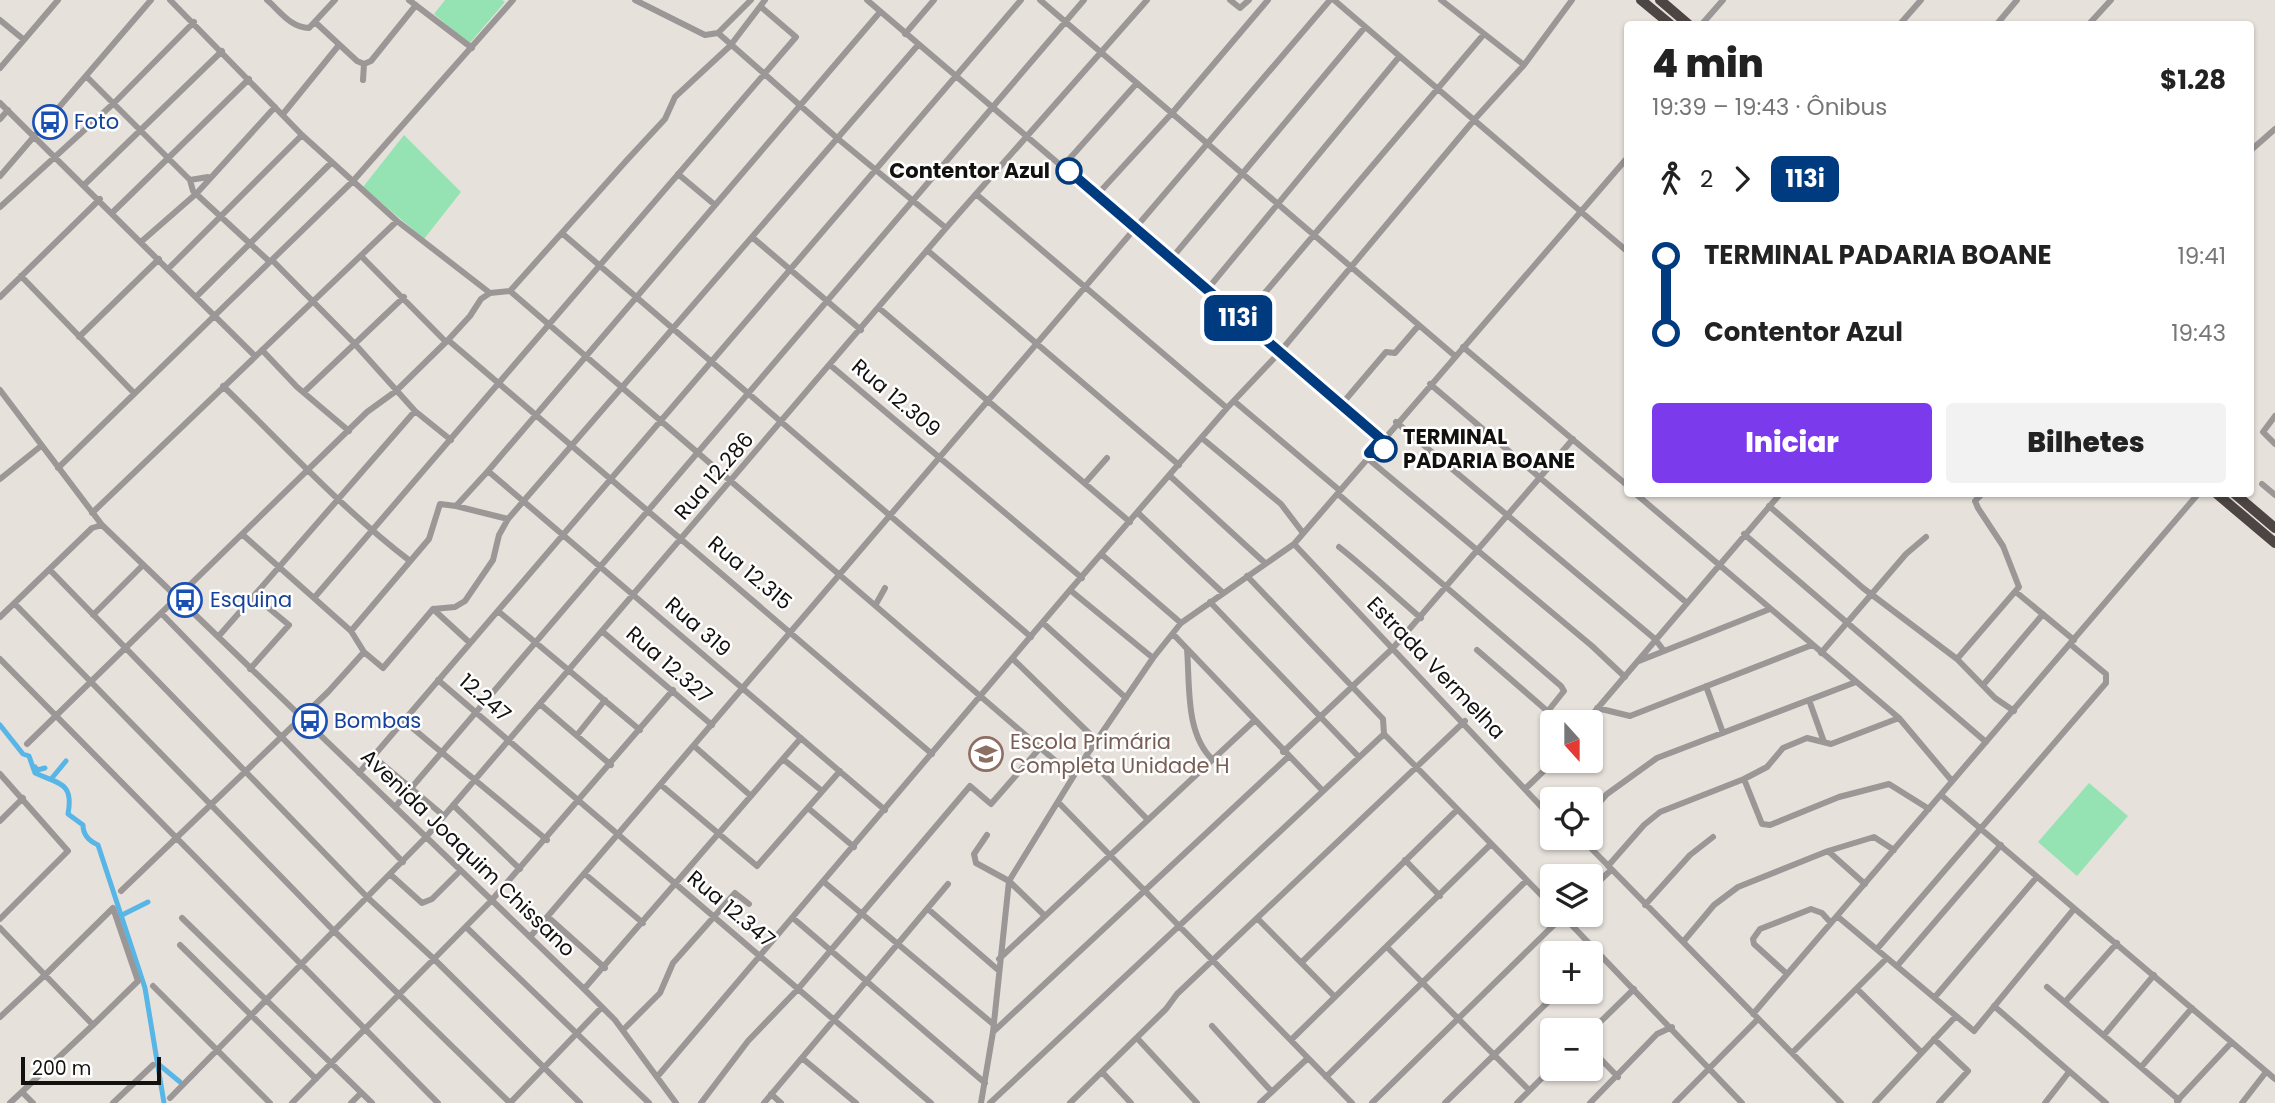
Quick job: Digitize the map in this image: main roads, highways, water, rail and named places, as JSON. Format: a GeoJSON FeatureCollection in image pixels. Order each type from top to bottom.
{"type":"FeatureCollection","features":[{"type":"Feature","properties":{"kind":"highway"},"geometry":{"type":"LineString","coordinates":[[1641,0],[1666,21]]}},
{"type":"Feature","properties":{"kind":"highway"},"geometry":{"type":"LineString","coordinates":[[1660,0],[1684,21]]}},
{"type":"Feature","properties":{"kind":"highway"},"geometry":{"type":"LineString","coordinates":[[2221,497],[2274,541]]}},
{"type":"Feature","properties":{"kind":"highway"},"geometry":{"type":"LineString","coordinates":[[2239,497],[2275,527]]}},
{"type":"Feature","properties":{"kind":"waterway"},"geometry":{"type":"LineString","coordinates":[[0,725],[23,754],[29,756],[35,773],[58,782],[67,790],[68,814],[83,825],[87,837],[98,845],[145,988],[164,1103]]}},
{"type":"Feature","properties":{"kind":"waterway"},"geometry":{"type":"LineString","coordinates":[[52,778],[66,761]]}},
{"type":"Feature","properties":{"kind":"waterway"},"geometry":{"type":"LineString","coordinates":[[35,767],[37,770],[45,768]]}},
{"type":"Feature","properties":{"kind":"waterway"},"geometry":{"type":"LineString","coordinates":[[120,916],[148,902]]}},
{"type":"Feature","properties":{"kind":"waterway"},"geometry":{"type":"LineString","coordinates":[[157,1063],[180,1082]]}},
{"type":"Feature","properties":{"kind":"place","name":"Foto"},"geometry":{"type":"Point","coordinates":[50,122]}},
{"type":"Feature","properties":{"kind":"place","name":"Contentor Azul"},"geometry":{"type":"Point","coordinates":[1069,171]}},
{"type":"Feature","properties":{"kind":"place","name":"TERMINAL PADARIA BOANE"},"geometry":{"type":"Point","coordinates":[1384,449]}},
{"type":"Feature","properties":{"kind":"place","name":"Esquina"},"geometry":{"type":"Point","coordinates":[185,600]}},
{"type":"Feature","properties":{"kind":"place","name":"Bombas"},"geometry":{"type":"Point","coordinates":[310,721]}},
{"type":"Feature","properties":{"kind":"place","name":"Escola Primária Completa Unidade H"},"geometry":{"type":"Point","coordinates":[986,754]}}]}
